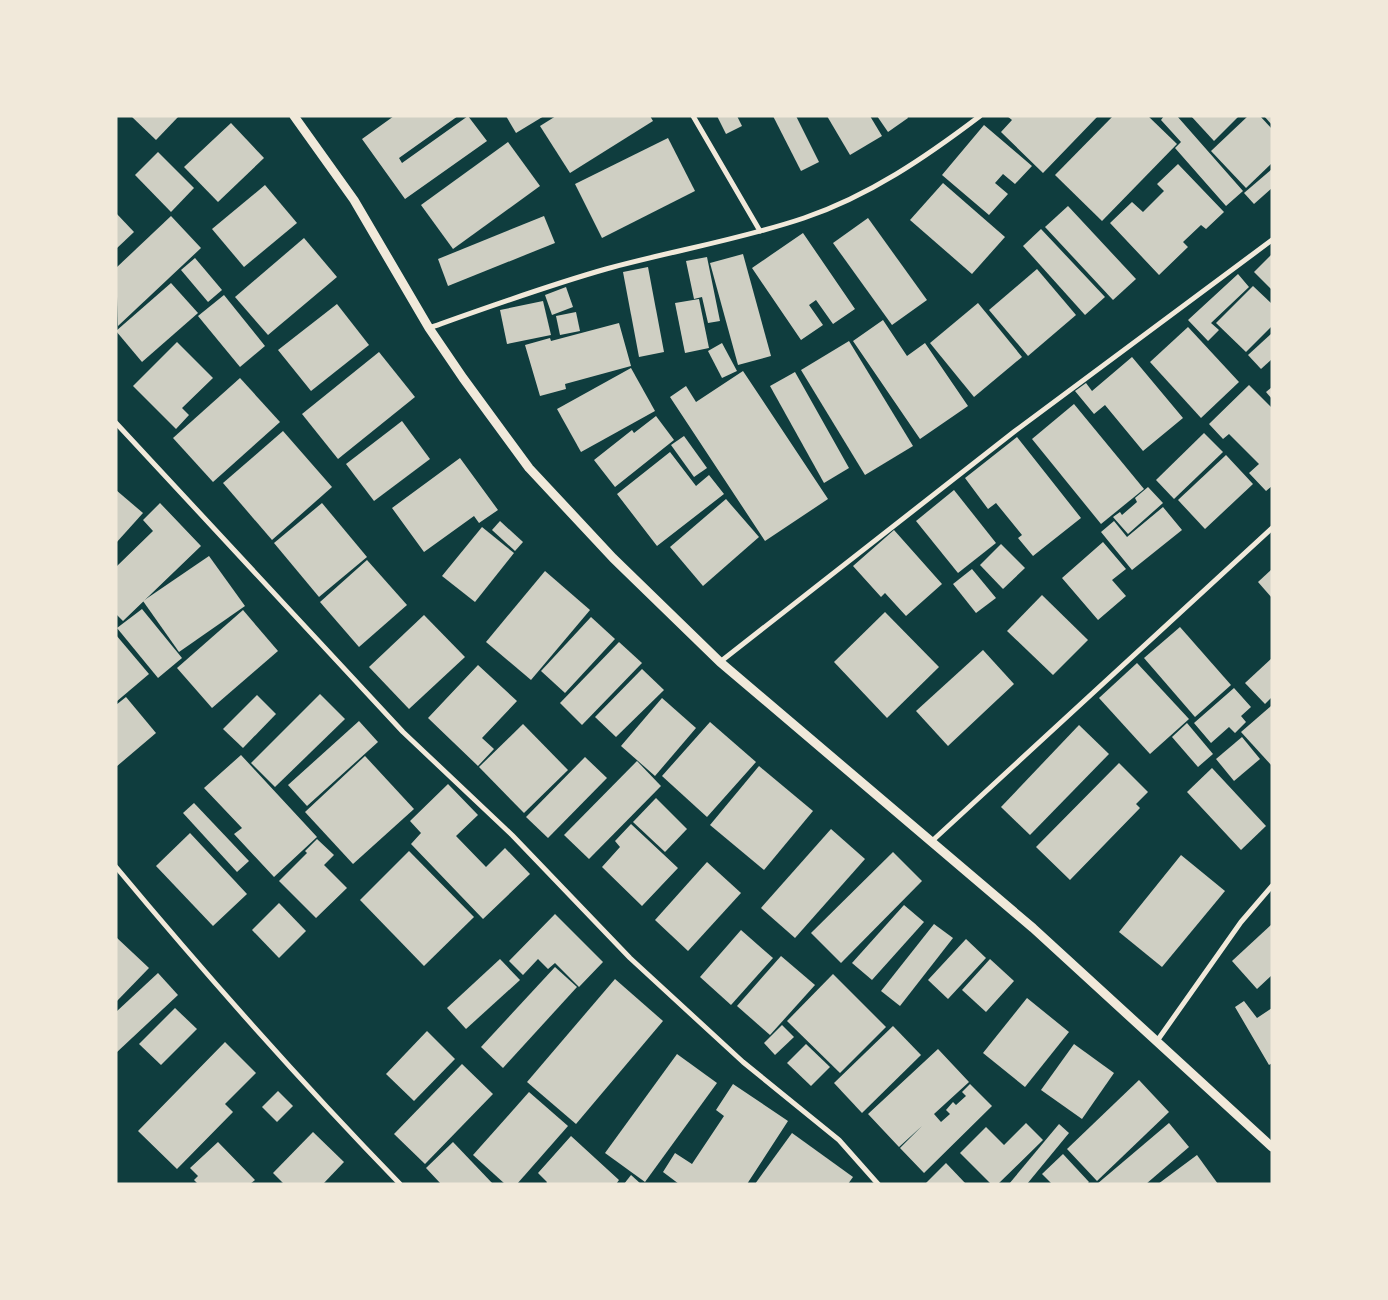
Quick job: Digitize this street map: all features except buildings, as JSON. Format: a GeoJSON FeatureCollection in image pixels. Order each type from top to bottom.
{"type":"FeatureCollection","features":[{"type":"Feature","properties":{"kind":"street"},"geometry":{"type":"LineString","coordinates":[[294,116],[354,200],[429,328],[529,468],[613,558],[720,662],[1033,928],[1272,1147]]}},
{"type":"Feature","properties":{"kind":"street"},"geometry":{"type":"LineString","coordinates":[[693,116],[760,231]]}},
{"type":"Feature","properties":{"kind":"street"},"geometry":{"type":"LineString","coordinates":[[429,328],[537,290],[607,269],[805,218],[877,185],[930,154],[980,116]]}},
{"type":"Feature","properties":{"kind":"street"},"geometry":{"type":"LineString","coordinates":[[720,662],[1015,431],[1272,240]]}},
{"type":"Feature","properties":{"kind":"street"},"geometry":{"type":"LineString","coordinates":[[116,424],[403,732],[512,835],[630,958],[743,1062],[839,1140],[878,1184]]}},
{"type":"Feature","properties":{"kind":"street"},"geometry":{"type":"LineString","coordinates":[[932,842],[1272,528]]}},
{"type":"Feature","properties":{"kind":"street"},"geometry":{"type":"LineString","coordinates":[[116,867],[170,931],[341,1123],[400,1184]]}},
{"type":"Feature","properties":{"kind":"street"},"geometry":{"type":"LineString","coordinates":[[1157,1041],[1241,922],[1272,886]]}}]}
